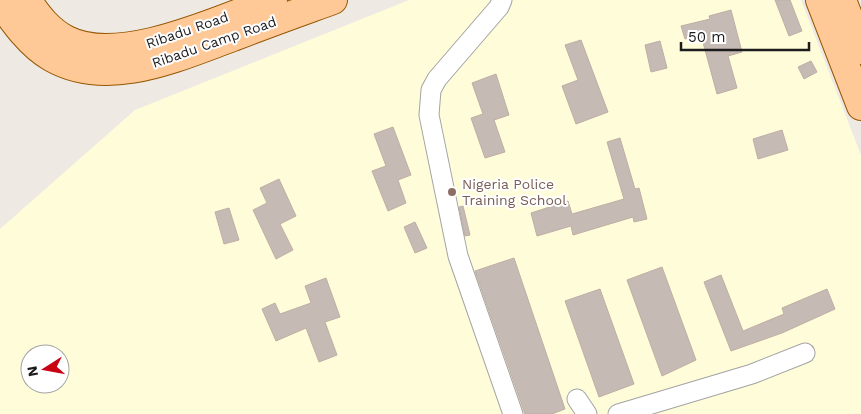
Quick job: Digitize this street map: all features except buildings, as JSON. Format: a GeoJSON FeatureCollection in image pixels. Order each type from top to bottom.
{"type":"FeatureCollection","features":[{"type":"Feature","properties":{"kind":"main road","name":"Ribadu Road"},"geometry":{"type":"LineString","coordinates":[[27,0],[42,22],[67,40],[91,48],[120,49],[148,44],[273,0]]}},
{"type":"Feature","properties":{"kind":"main road","name":"Ribadu Camp Road"},"geometry":{"type":"LineString","coordinates":[[0,2],[25,35],[51,57],[78,68],[111,71],[170,60],[333,0]]}},
{"type":"Feature","properties":{"kind":"main road"},"geometry":{"type":"LineString","coordinates":[[820,0],[861,106]]}},
{"type":"Feature","properties":{"kind":"main road"},"geometry":{"type":"LineString","coordinates":[[842,0],[861,50]]}},
{"type":"Feature","properties":{"kind":"street"},"geometry":{"type":"LineString","coordinates":[[502,0],[499,7],[437,79],[430,90],[429,115],[458,256],[513,414]]}},
{"type":"Feature","properties":{"kind":"street"},"geometry":{"type":"LineString","coordinates":[[618,414],[752,374],[805,353]]}},
{"type":"Feature","properties":{"kind":"shaded area","name":"Nigeria Police Training School"},"geometry":{"type":"Polygon","coordinates":[[[409,0],[801,0],[861,155],[861,414],[0,414],[0,229],[135,110],[409,0]]]}},
{"type":"Feature","properties":{"kind":"place","name":"Nigeria Police Training School"},"geometry":{"type":"Point","coordinates":[452,192]}}]}
